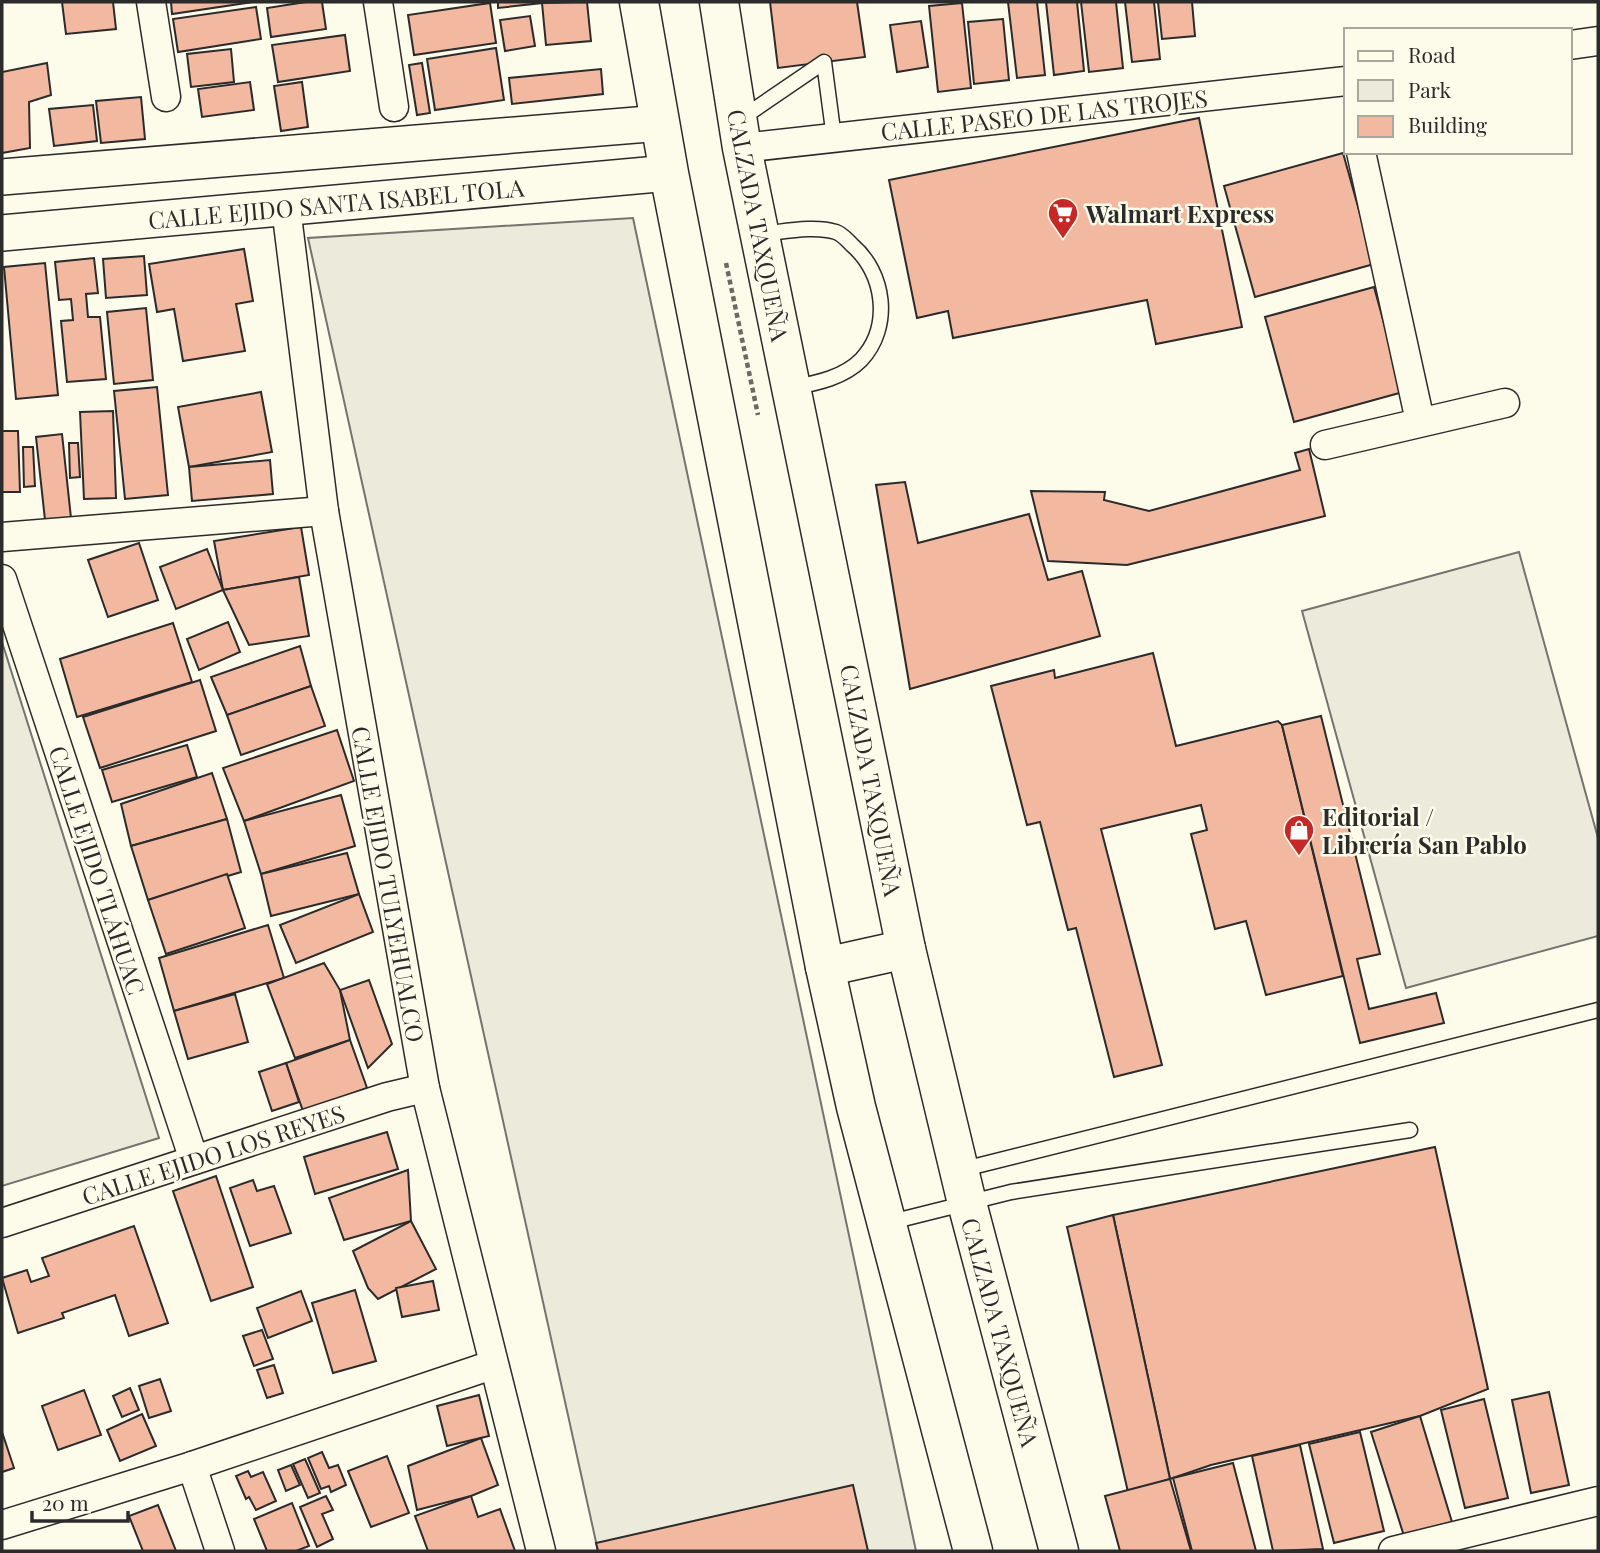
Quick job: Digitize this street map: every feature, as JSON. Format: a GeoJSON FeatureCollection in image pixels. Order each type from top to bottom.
{"type":"FeatureCollection","features":[{"type":"Feature","properties":{"kind":"main road"},"geometry":{"type":"LineString","coordinates":[[639,2],[669,173],[825,967],[886,1223],[973,1551]]}},
{"type":"Feature","properties":{"kind":"main road","name":"CALZADA TAXQUEÑA"},"geometry":{"type":"LineString","coordinates":[[719,2],[740,134],[906,948],[963,1186],[1059,1551]]}},
{"type":"Feature","properties":{"kind":"main road"},"geometry":{"type":"LineString","coordinates":[[825,967],[906,948]]}},
{"type":"Feature","properties":{"kind":"street"},"geometry":{"type":"LineString","coordinates":[[151,2],[166,97]]}},
{"type":"Feature","properties":{"kind":"street"},"geometry":{"type":"LineString","coordinates":[[378,2],[394,107]]}},
{"type":"Feature","properties":{"kind":"street"},"geometry":{"type":"LineString","coordinates":[[1572,45],[1598,41]]}},
{"type":"Feature","properties":{"kind":"street","name":"CALLE PASEO DE LAS TROJES"},"geometry":{"type":"LineString","coordinates":[[740,134],[834,138],[1344,83]]}},
{"type":"Feature","properties":{"kind":"street"},"geometry":{"type":"LineString","coordinates":[[2,177],[661,123]]}},
{"type":"Feature","properties":{"kind":"street"},"geometry":{"type":"LineString","coordinates":[[1361,154],[1420,421]]}},
{"type":"Feature","properties":{"kind":"street","name":"CALLE EJIDO SANTA ISABEL TOLA"},"geometry":{"type":"LineString","coordinates":[[2,233],[669,173]]}},
{"type":"Feature","properties":{"kind":"street","name":"CALLE EJIDO TULYEHUALCO"},"geometry":{"type":"LineString","coordinates":[[286,208],[324,511],[425,1088],[492,1365],[541,1551]]}},
{"type":"Feature","properties":{"kind":"street"},"geometry":{"type":"LineString","coordinates":[[1325,445],[1505,403]]}},
{"type":"Feature","properties":{"kind":"street"},"geometry":{"type":"LineString","coordinates":[[2,537],[324,511]]}},
{"type":"Feature","properties":{"kind":"street","name":"CALLE EJIDO TLÁHUAC"},"geometry":{"type":"LineString","coordinates":[[2,579],[194,1160]]}},
{"type":"Feature","properties":{"kind":"street","name":"CALLE EJIDO LOS REYES"},"geometry":{"type":"LineString","coordinates":[[2,1223],[387,1097],[425,1088]]}},
{"type":"Feature","properties":{"kind":"street"},"geometry":{"type":"LineString","coordinates":[[2,1525],[192,1466],[492,1365]]}},
{"type":"Feature","properties":{"kind":"street"},"geometry":{"type":"LineString","coordinates":[[192,1466],[220,1551]]}},
{"type":"Feature","properties":{"kind":"street"},"geometry":{"type":"LineString","coordinates":[[1393,1551],[1598,1501]]}},
{"type":"Feature","properties":{"kind":"lane"},"geometry":{"type":"LineString","coordinates":[[740,134],[824,62],[834,138]]}},
{"type":"Feature","properties":{"kind":"lane"},"geometry":{"type":"LineString","coordinates":[[761,234],[822,229],[838,232],[863,254],[879,286],[881,320],[875,340],[860,360],[840,375],[791,389]]}},
{"type":"Feature","properties":{"kind":"lane"},"geometry":{"type":"LineString","coordinates":[[886,1223],[963,1186],[1598,1010]]}},
{"type":"Feature","properties":{"kind":"lane"},"geometry":{"type":"LineString","coordinates":[[963,1186],[1039,1187],[1410,1130]]}},
{"type":"Feature","properties":{"kind":"green space"},"geometry":{"type":"Polygon","coordinates":[[[633,218],[916,1551],[598,1551],[308,238],[633,218]]]}},
{"type":"Feature","properties":{"kind":"green space"},"geometry":{"type":"Polygon","coordinates":[[[1519,552],[1598,838],[1598,936],[1406,988],[1302,611],[1519,552]]]}},
{"type":"Feature","properties":{"kind":"green space"},"geometry":{"type":"Polygon","coordinates":[[[2,642],[159,1138],[2,1186],[2,642]]]}},
{"type":"Feature","properties":{"kind":"building"},"geometry":{"type":"Polygon","coordinates":[[[62,2],[113,2],[116,29],[66,34],[62,2]]]}},
{"type":"Feature","properties":{"kind":"building"},"geometry":{"type":"Polygon","coordinates":[[[171,2],[253,2],[172,14],[171,2]]]}},
{"type":"Feature","properties":{"kind":"building"},"geometry":{"type":"Polygon","coordinates":[[[322,2],[326,29],[271,37],[267,8],[322,2]]]}},
{"type":"Feature","properties":{"kind":"building"},"geometry":{"type":"Polygon","coordinates":[[[498,2],[542,2],[542,3],[498,8],[498,2]]]}},
{"type":"Feature","properties":{"kind":"building"},"geometry":{"type":"Polygon","coordinates":[[[587,2],[591,41],[546,45],[542,3],[587,2]]]}},
{"type":"Feature","properties":{"kind":"building"},"geometry":{"type":"Polygon","coordinates":[[[770,2],[857,2],[865,57],[778,68],[770,2]]]}},
{"type":"Feature","properties":{"kind":"building"},"geometry":{"type":"Polygon","coordinates":[[[1008,2],[1037,2],[1045,75],[1017,78],[1008,2]]]}},
{"type":"Feature","properties":{"kind":"building"},"geometry":{"type":"Polygon","coordinates":[[[1046,2],[1077,2],[1084,71],[1054,75],[1046,2]]]}},
{"type":"Feature","properties":{"kind":"building"},"geometry":{"type":"Polygon","coordinates":[[[1081,2],[1116,2],[1123,68],[1089,72],[1081,2]]]}},
{"type":"Feature","properties":{"kind":"building"},"geometry":{"type":"Polygon","coordinates":[[[1125,2],[1154,2],[1160,59],[1132,62],[1125,2]]]}},
{"type":"Feature","properties":{"kind":"building"},"geometry":{"type":"Polygon","coordinates":[[[1158,2],[1192,2],[1195,36],[1162,39],[1158,2]]]}},
{"type":"Feature","properties":{"kind":"building"},"geometry":{"type":"Polygon","coordinates":[[[490,3],[496,43],[414,55],[408,15],[490,3]]]}},
{"type":"Feature","properties":{"kind":"building"},"geometry":{"type":"Polygon","coordinates":[[[962,3],[971,88],[938,92],[929,6],[962,3]]]}},
{"type":"Feature","properties":{"kind":"building"},"geometry":{"type":"Polygon","coordinates":[[[256,7],[261,39],[178,52],[173,19],[256,7]]]}},
{"type":"Feature","properties":{"kind":"building"},"geometry":{"type":"Polygon","coordinates":[[[530,16],[535,46],[505,51],[500,20],[530,16]]]}},
{"type":"Feature","properties":{"kind":"building"},"geometry":{"type":"Polygon","coordinates":[[[1003,19],[1009,80],[974,84],[968,22],[1003,19]]]}},
{"type":"Feature","properties":{"kind":"building"},"geometry":{"type":"Polygon","coordinates":[[[921,21],[928,67],[897,72],[890,25],[921,21]]]}},
{"type":"Feature","properties":{"kind":"building"},"geometry":{"type":"Polygon","coordinates":[[[345,35],[350,71],[278,82],[272,45],[345,35]]]}},
{"type":"Feature","properties":{"kind":"building"},"geometry":{"type":"Polygon","coordinates":[[[496,48],[504,100],[435,110],[427,59],[496,48]]]}},
{"type":"Feature","properties":{"kind":"building"},"geometry":{"type":"Polygon","coordinates":[[[231,49],[234,82],[191,87],[187,54],[231,49]]]}},
{"type":"Feature","properties":{"kind":"building"},"geometry":{"type":"Polygon","coordinates":[[[47,63],[51,95],[29,102],[30,148],[2,153],[2,72],[47,63]]]}},
{"type":"Feature","properties":{"kind":"building"},"geometry":{"type":"Polygon","coordinates":[[[422,63],[430,113],[417,115],[409,65],[422,63]]]}},
{"type":"Feature","properties":{"kind":"building"},"geometry":{"type":"Polygon","coordinates":[[[601,69],[603,94],[512,104],[509,78],[601,69]]]}},
{"type":"Feature","properties":{"kind":"building"},"geometry":{"type":"Polygon","coordinates":[[[250,82],[254,110],[202,117],[198,89],[250,82]]]}},
{"type":"Feature","properties":{"kind":"building"},"geometry":{"type":"Polygon","coordinates":[[[302,82],[308,127],[281,131],[274,86],[302,82]]]}},
{"type":"Feature","properties":{"kind":"building"},"geometry":{"type":"Polygon","coordinates":[[[141,97],[145,139],[101,143],[96,101],[141,97]]]}},
{"type":"Feature","properties":{"kind":"building"},"geometry":{"type":"Polygon","coordinates":[[[93,105],[97,141],[54,146],[49,109],[93,105]]]}},
{"type":"Feature","properties":{"kind":"building","name":"Walmart Express"},"geometry":{"type":"Polygon","coordinates":[[[1199,118],[1242,327],[1156,344],[1147,300],[953,338],[948,311],[917,318],[889,180],[1199,118]]]}},
{"type":"Feature","properties":{"kind":"building"},"geometry":{"type":"Polygon","coordinates":[[[1343,153],[1374,264],[1255,297],[1224,186],[1343,153]]]}},
{"type":"Feature","properties":{"kind":"building"},"geometry":{"type":"Polygon","coordinates":[[[244,249],[253,301],[236,304],[245,351],[183,361],[174,309],[157,312],[149,264],[244,249]]]}},
{"type":"Feature","properties":{"kind":"building"},"geometry":{"type":"Polygon","coordinates":[[[144,256],[147,295],[106,298],[103,259],[144,256]]]}},
{"type":"Feature","properties":{"kind":"building"},"geometry":{"type":"Polygon","coordinates":[[[94,258],[98,293],[86,294],[88,317],[100,317],[106,379],[67,382],[61,321],[73,320],[71,299],[59,300],[55,262],[94,258]]]}},
{"type":"Feature","properties":{"kind":"building"},"geometry":{"type":"Polygon","coordinates":[[[45,263],[58,395],[16,399],[4,267],[45,263]]]}},
{"type":"Feature","properties":{"kind":"building"},"geometry":{"type":"Polygon","coordinates":[[[1374,287],[1403,392],[1294,422],[1265,317],[1374,287]]]}},
{"type":"Feature","properties":{"kind":"building"},"geometry":{"type":"Polygon","coordinates":[[[146,308],[153,380],[114,384],[107,312],[146,308]]]}},
{"type":"Feature","properties":{"kind":"building"},"geometry":{"type":"Polygon","coordinates":[[[157,387],[168,495],[125,499],[114,391],[157,387]]]}},
{"type":"Feature","properties":{"kind":"building"},"geometry":{"type":"Polygon","coordinates":[[[261,392],[272,452],[189,467],[178,407],[261,392]]]}},
{"type":"Feature","properties":{"kind":"building"},"geometry":{"type":"Polygon","coordinates":[[[113,411],[116,498],[84,499],[80,412],[113,411]]]}},
{"type":"Feature","properties":{"kind":"building"},"geometry":{"type":"Polygon","coordinates":[[[2,431],[18,431],[20,492],[2,492],[2,431]]]}},
{"type":"Feature","properties":{"kind":"building"},"geometry":{"type":"Polygon","coordinates":[[[62,434],[71,518],[45,520],[36,437],[62,434]]]}},
{"type":"Feature","properties":{"kind":"building"},"geometry":{"type":"Polygon","coordinates":[[[69,443],[78,443],[80,477],[70,478],[69,443]]]}},
{"type":"Feature","properties":{"kind":"building"},"geometry":{"type":"Polygon","coordinates":[[[23,447],[33,447],[35,486],[24,487],[23,447]]]}},
{"type":"Feature","properties":{"kind":"building"},"geometry":{"type":"Polygon","coordinates":[[[1309,449],[1325,516],[1127,565],[1048,561],[1031,491],[1105,492],[1104,500],[1149,511],[1300,470],[1295,453],[1309,449]]]}},
{"type":"Feature","properties":{"kind":"building"},"geometry":{"type":"Polygon","coordinates":[[[270,460],[273,494],[192,501],[189,467],[270,460]]]}},
{"type":"Feature","properties":{"kind":"building"},"geometry":{"type":"Polygon","coordinates":[[[905,482],[918,543],[1029,514],[1048,580],[1082,571],[1100,636],[910,689],[876,485],[905,482]]]}},
{"type":"Feature","properties":{"kind":"building"},"geometry":{"type":"Polygon","coordinates":[[[301,527],[309,575],[223,590],[214,541],[301,527]]]}},
{"type":"Feature","properties":{"kind":"building"},"geometry":{"type":"Polygon","coordinates":[[[139,543],[158,600],[108,617],[88,560],[139,543]]]}},
{"type":"Feature","properties":{"kind":"building"},"geometry":{"type":"Polygon","coordinates":[[[207,549],[223,590],[176,609],[160,567],[207,549]]]}},
{"type":"Feature","properties":{"kind":"building"},"geometry":{"type":"Polygon","coordinates":[[[299,577],[309,636],[249,645],[223,590],[299,577]]]}},
{"type":"Feature","properties":{"kind":"building"},"geometry":{"type":"Polygon","coordinates":[[[228,622],[240,652],[199,670],[187,639],[228,622]]]}},
{"type":"Feature","properties":{"kind":"building"},"geometry":{"type":"Polygon","coordinates":[[[173,623],[192,682],[77,717],[60,659],[173,623]]]}},
{"type":"Feature","properties":{"kind":"building"},"geometry":{"type":"Polygon","coordinates":[[[300,646],[311,686],[227,715],[211,677],[300,646]]]}},
{"type":"Feature","properties":{"kind":"building"},"geometry":{"type":"Polygon","coordinates":[[[1153,653],[1176,746],[1278,721],[1282,725],[1343,976],[1266,995],[1246,921],[1215,929],[1191,834],[1207,830],[1201,805],[1101,829],[1162,1065],[1114,1077],[1076,928],[1068,930],[1040,822],[1027,825],[991,686],[1054,670],[1055,678],[1153,653]]]}},
{"type":"Feature","properties":{"kind":"building"},"geometry":{"type":"Polygon","coordinates":[[[200,680],[216,731],[100,768],[83,717],[200,680]]]}},
{"type":"Feature","properties":{"kind":"building"},"geometry":{"type":"Polygon","coordinates":[[[311,686],[325,726],[241,755],[227,715],[311,686]]]}},
{"type":"Feature","properties":{"kind":"building"},"geometry":{"type":"Polygon","coordinates":[[[1321,716],[1380,954],[1357,959],[1369,1009],[1436,993],[1444,1023],[1360,1043],[1282,725],[1321,716]]]}},
{"type":"Feature","properties":{"kind":"building"},"geometry":{"type":"Polygon","coordinates":[[[337,730],[354,781],[244,821],[223,768],[337,730]]]}},
{"type":"Feature","properties":{"kind":"building"},"geometry":{"type":"Polygon","coordinates":[[[187,745],[197,777],[112,802],[102,770],[187,745]]]}},
{"type":"Feature","properties":{"kind":"building"},"geometry":{"type":"Polygon","coordinates":[[[212,773],[227,819],[131,846],[121,804],[212,773]]]}},
{"type":"Feature","properties":{"kind":"building"},"geometry":{"type":"Polygon","coordinates":[[[341,795],[355,846],[261,874],[244,821],[341,795]]]}},
{"type":"Feature","properties":{"kind":"building"},"geometry":{"type":"Polygon","coordinates":[[[227,819],[241,872],[148,900],[131,846],[227,819]]]}},
{"type":"Feature","properties":{"kind":"building"},"geometry":{"type":"Polygon","coordinates":[[[347,853],[359,894],[271,916],[261,874],[347,853]]]}},
{"type":"Feature","properties":{"kind":"building"},"geometry":{"type":"Polygon","coordinates":[[[227,874],[245,928],[166,954],[148,900],[227,874]]]}},
{"type":"Feature","properties":{"kind":"building"},"geometry":{"type":"Polygon","coordinates":[[[359,894],[373,932],[296,963],[280,925],[359,894]]]}},
{"type":"Feature","properties":{"kind":"building"},"geometry":{"type":"Polygon","coordinates":[[[268,925],[284,978],[174,1011],[159,958],[268,925]]]}},
{"type":"Feature","properties":{"kind":"building"},"geometry":{"type":"Polygon","coordinates":[[[324,963],[340,990],[350,1040],[295,1058],[267,984],[324,963]]]}},
{"type":"Feature","properties":{"kind":"building"},"geometry":{"type":"Polygon","coordinates":[[[369,980],[392,1044],[368,1068],[340,990],[369,980]]]}},
{"type":"Feature","properties":{"kind":"building"},"geometry":{"type":"Polygon","coordinates":[[[235,994],[248,1042],[188,1059],[174,1011],[235,994]]]}},
{"type":"Feature","properties":{"kind":"building"},"geometry":{"type":"Polygon","coordinates":[[[350,1040],[367,1088],[303,1111],[286,1063],[350,1040]]]}},
{"type":"Feature","properties":{"kind":"building"},"geometry":{"type":"Polygon","coordinates":[[[286,1063],[299,1102],[272,1111],[259,1072],[286,1063]]]}},
{"type":"Feature","properties":{"kind":"building"},"geometry":{"type":"Polygon","coordinates":[[[387,1132],[398,1169],[315,1194],[304,1157],[387,1132]]]}},
{"type":"Feature","properties":{"kind":"building"},"geometry":{"type":"Polygon","coordinates":[[[1435,1147],[1488,1389],[1420,1416],[1211,1465],[1170,1479],[1113,1215],[1435,1147]]]}},
{"type":"Feature","properties":{"kind":"building"},"geometry":{"type":"Polygon","coordinates":[[[408,1170],[411,1221],[344,1240],[329,1198],[408,1170]]]}},
{"type":"Feature","properties":{"kind":"building"},"geometry":{"type":"Polygon","coordinates":[[[216,1176],[253,1287],[211,1301],[173,1191],[216,1176]]]}},
{"type":"Feature","properties":{"kind":"building"},"geometry":{"type":"Polygon","coordinates":[[[253,1180],[257,1191],[274,1186],[291,1233],[250,1246],[230,1188],[253,1180]]]}},
{"type":"Feature","properties":{"kind":"building"},"geometry":{"type":"Polygon","coordinates":[[[1113,1215],[1170,1479],[1128,1492],[1067,1227],[1113,1215]]]}},
{"type":"Feature","properties":{"kind":"building"},"geometry":{"type":"Polygon","coordinates":[[[411,1221],[436,1269],[378,1299],[368,1288],[353,1251],[411,1221]]]}},
{"type":"Feature","properties":{"kind":"building"},"geometry":{"type":"Polygon","coordinates":[[[134,1226],[168,1323],[129,1336],[115,1295],[62,1313],[64,1318],[18,1333],[2,1278],[27,1270],[31,1282],[49,1276],[42,1258],[134,1226]]]}},
{"type":"Feature","properties":{"kind":"building"},"geometry":{"type":"Polygon","coordinates":[[[433,1281],[439,1310],[402,1317],[396,1288],[433,1281]]]}},
{"type":"Feature","properties":{"kind":"building"},"geometry":{"type":"Polygon","coordinates":[[[355,1290],[376,1361],[333,1373],[312,1303],[355,1290]]]}},
{"type":"Feature","properties":{"kind":"building"},"geometry":{"type":"Polygon","coordinates":[[[301,1291],[312,1321],[268,1338],[257,1308],[301,1291]]]}},
{"type":"Feature","properties":{"kind":"building"},"geometry":{"type":"Polygon","coordinates":[[[262,1330],[273,1359],[254,1366],[243,1336],[262,1330]]]}},
{"type":"Feature","properties":{"kind":"building"},"geometry":{"type":"Polygon","coordinates":[[[274,1365],[283,1393],[267,1398],[257,1370],[274,1365]]]}},
{"type":"Feature","properties":{"kind":"building"},"geometry":{"type":"Polygon","coordinates":[[[160,1379],[171,1411],[149,1418],[139,1386],[160,1379]]]}},
{"type":"Feature","properties":{"kind":"building"},"geometry":{"type":"Polygon","coordinates":[[[130,1388],[139,1410],[122,1417],[113,1396],[130,1388]]]}},
{"type":"Feature","properties":{"kind":"building"},"geometry":{"type":"Polygon","coordinates":[[[84,1390],[101,1435],[58,1450],[42,1406],[84,1390]]]}},
{"type":"Feature","properties":{"kind":"building"},"geometry":{"type":"Polygon","coordinates":[[[1549,1392],[1569,1485],[1531,1493],[1512,1400],[1549,1392]]]}},
{"type":"Feature","properties":{"kind":"building"},"geometry":{"type":"Polygon","coordinates":[[[479,1395],[489,1436],[447,1446],[437,1406],[479,1395]]]}},
{"type":"Feature","properties":{"kind":"building"},"geometry":{"type":"Polygon","coordinates":[[[1484,1399],[1508,1498],[1465,1508],[1441,1410],[1484,1399]]]}},
{"type":"Feature","properties":{"kind":"building"},"geometry":{"type":"Polygon","coordinates":[[[142,1414],[156,1446],[120,1461],[107,1430],[142,1414]]]}},
{"type":"Feature","properties":{"kind":"building"},"geometry":{"type":"Polygon","coordinates":[[[1420,1416],[1452,1522],[1404,1536],[1371,1432],[1420,1416]]]}},
{"type":"Feature","properties":{"kind":"building"},"geometry":{"type":"Polygon","coordinates":[[[2,1432],[14,1468],[2,1472],[2,1432]]]}},
{"type":"Feature","properties":{"kind":"building"},"geometry":{"type":"Polygon","coordinates":[[[1360,1432],[1384,1531],[1334,1543],[1309,1444],[1360,1432]]]}},
{"type":"Feature","properties":{"kind":"building"},"geometry":{"type":"Polygon","coordinates":[[[481,1438],[498,1485],[471,1496],[417,1510],[408,1466],[481,1438]]]}},
{"type":"Feature","properties":{"kind":"building"},"geometry":{"type":"Polygon","coordinates":[[[1300,1445],[1323,1549],[1273,1551],[1252,1456],[1300,1445]]]}},
{"type":"Feature","properties":{"kind":"building"},"geometry":{"type":"Polygon","coordinates":[[[322,1452],[329,1468],[338,1465],[346,1485],[331,1492],[329,1486],[321,1489],[308,1458],[322,1452]]]}},
{"type":"Feature","properties":{"kind":"building"},"geometry":{"type":"Polygon","coordinates":[[[387,1456],[409,1513],[371,1527],[348,1471],[387,1456]]]}},
{"type":"Feature","properties":{"kind":"building"},"geometry":{"type":"Polygon","coordinates":[[[305,1459],[320,1493],[308,1498],[293,1464],[305,1459]]]}},
{"type":"Feature","properties":{"kind":"building"},"geometry":{"type":"Polygon","coordinates":[[[1233,1463],[1256,1551],[1192,1551],[1173,1478],[1233,1463]]]}},
{"type":"Feature","properties":{"kind":"building"},"geometry":{"type":"Polygon","coordinates":[[[291,1465],[300,1485],[286,1491],[278,1470],[291,1465]]]}},
{"type":"Feature","properties":{"kind":"building"},"geometry":{"type":"Polygon","coordinates":[[[248,1471],[251,1477],[263,1472],[276,1501],[256,1510],[249,1497],[246,1499],[236,1476],[248,1471]]]}},
{"type":"Feature","properties":{"kind":"building"},"geometry":{"type":"Polygon","coordinates":[[[1170,1479],[1191,1551],[1120,1551],[1105,1496],[1170,1479]]]}},
{"type":"Feature","properties":{"kind":"building"},"geometry":{"type":"Polygon","coordinates":[[[853,1485],[868,1551],[598,1551],[596,1543],[853,1485]]]}},
{"type":"Feature","properties":{"kind":"building"},"geometry":{"type":"Polygon","coordinates":[[[326,1496],[333,1510],[322,1514],[333,1539],[317,1547],[300,1507],[326,1496]]]}},
{"type":"Feature","properties":{"kind":"building"},"geometry":{"type":"Polygon","coordinates":[[[471,1496],[478,1517],[500,1509],[515,1551],[428,1551],[415,1516],[471,1496]]]}},
{"type":"Feature","properties":{"kind":"building"},"geometry":{"type":"Polygon","coordinates":[[[292,1503],[309,1546],[296,1551],[267,1551],[254,1519],[292,1503]]]}},
{"type":"Feature","properties":{"kind":"building"},"geometry":{"type":"Polygon","coordinates":[[[158,1505],[176,1551],[143,1551],[129,1516],[158,1505]]]}},
{"type":"Feature","properties":{"kind":"place","name":"Walmart Express"},"geometry":{"type":"Point","coordinates":[1063,240]}},
{"type":"Feature","properties":{"kind":"place","name":"Editorial / Librería San Pablo"},"geometry":{"type":"Point","coordinates":[1299,857]}}]}
